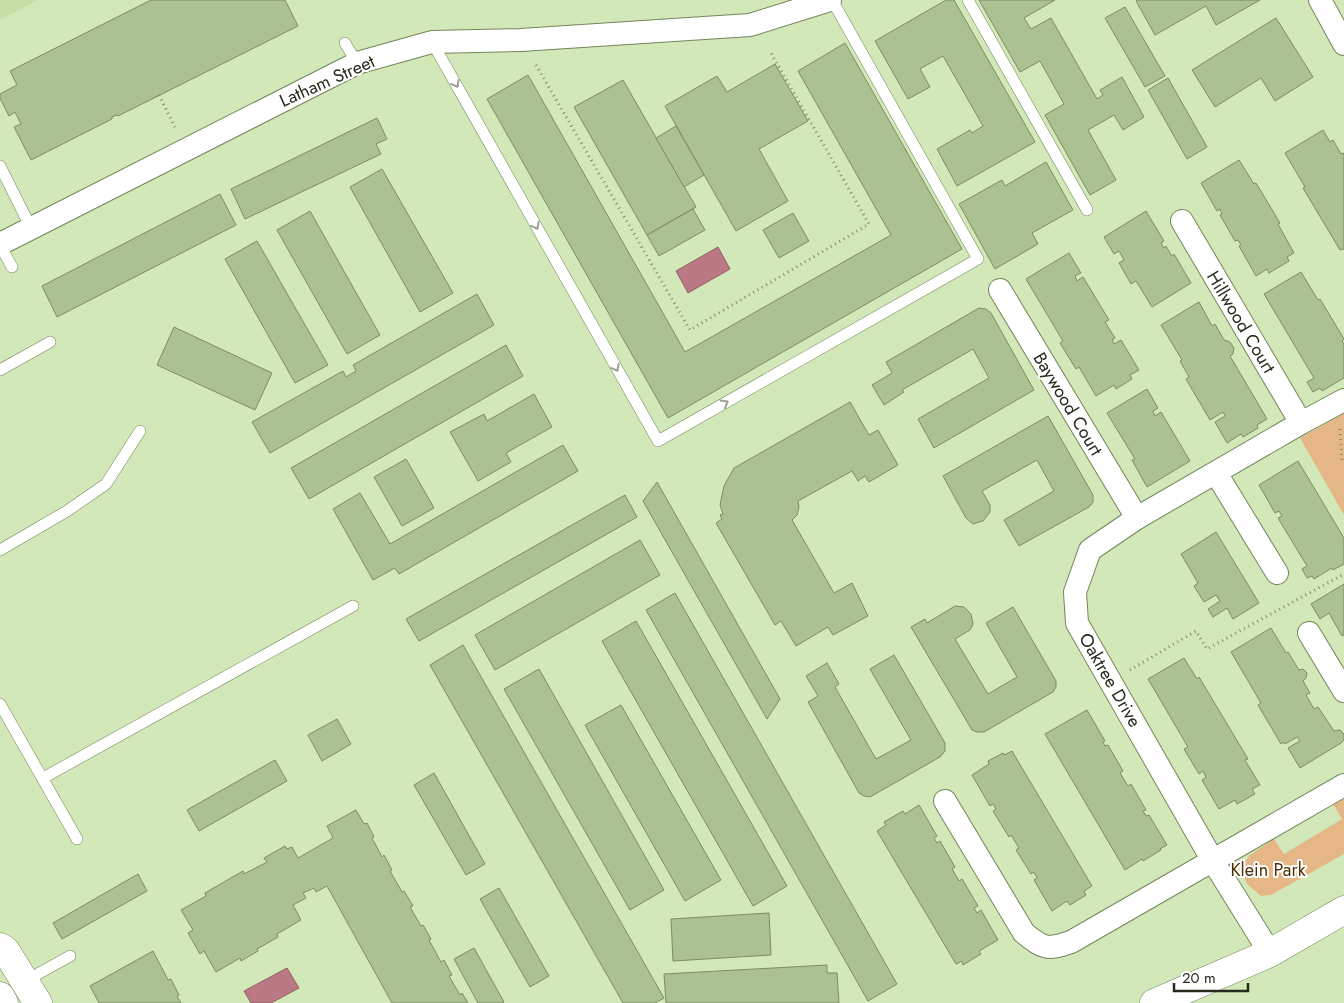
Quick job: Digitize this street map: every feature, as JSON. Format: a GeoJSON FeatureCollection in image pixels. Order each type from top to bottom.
{"type":"FeatureCollection","features":[{"type":"Feature","properties":{"kind":"main road"},"geometry":{"type":"LineString","coordinates":[[1154,1003],[1270,952],[1344,910]]}},
{"type":"Feature","properties":{"kind":"main road"},"geometry":{"type":"LineString","coordinates":[[0,947],[6,951],[31,992]]}},
{"type":"Feature","properties":{"kind":"main road"},"geometry":{"type":"LineString","coordinates":[[0,996],[4,1003]]}},
{"type":"Feature","properties":{"kind":"street","name":"Latham Street"},"geometry":{"type":"LineString","coordinates":[[0,245],[357,63],[432,42],[521,40],[750,25],[831,0]]}},
{"type":"Feature","properties":{"kind":"street"},"geometry":{"type":"LineString","coordinates":[[1320,0],[1344,44]]}},
{"type":"Feature","properties":{"kind":"street","name":"Hillwood Court"},"geometry":{"type":"LineString","coordinates":[[1182,221],[1301,423]]}},
{"type":"Feature","properties":{"kind":"street","name":"Baywood Court"},"geometry":{"type":"LineString","coordinates":[[1000,290],[1137,518]]}},
{"type":"Feature","properties":{"kind":"street","name":"Oaktree Drive"},"geometry":{"type":"LineString","coordinates":[[1270,952],[1213,861],[1077,623],[1075,592],[1090,550],[1137,518],[1301,423],[1341,402]]}},
{"type":"Feature","properties":{"kind":"street"},"geometry":{"type":"LineString","coordinates":[[1216,473],[1277,573]]}},
{"type":"Feature","properties":{"kind":"street"},"geometry":{"type":"LineString","coordinates":[[1309,633],[1344,691]]}},
{"type":"Feature","properties":{"kind":"street"},"geometry":{"type":"LineString","coordinates":[[945,801],[1024,933],[1036,943],[1046,947],[1071,942],[1344,785]]}},
{"type":"Feature","properties":{"kind":"lane"},"geometry":{"type":"LineString","coordinates":[[432,42],[658,441],[978,259],[831,0]]}},
{"type":"Feature","properties":{"kind":"lane"},"geometry":{"type":"LineString","coordinates":[[968,0],[1087,210]]}},
{"type":"Feature","properties":{"kind":"lane"},"geometry":{"type":"LineString","coordinates":[[345,43],[357,63]]}},
{"type":"Feature","properties":{"kind":"lane"},"geometry":{"type":"LineString","coordinates":[[0,166],[31,228]]}},
{"type":"Feature","properties":{"kind":"lane"},"geometry":{"type":"LineString","coordinates":[[0,245],[12,266]]}},
{"type":"Feature","properties":{"kind":"lane"},"geometry":{"type":"LineString","coordinates":[[0,370],[50,342]]}},
{"type":"Feature","properties":{"kind":"lane"},"geometry":{"type":"LineString","coordinates":[[0,550],[67,511],[106,484],[140,431]]}},
{"type":"Feature","properties":{"kind":"lane"},"geometry":{"type":"LineString","coordinates":[[43,778],[353,606]]}},
{"type":"Feature","properties":{"kind":"lane"},"geometry":{"type":"LineString","coordinates":[[0,704],[77,839]]}},
{"type":"Feature","properties":{"kind":"lane"},"geometry":{"type":"LineString","coordinates":[[31,992],[70,956]]}},
{"type":"Feature","properties":{"kind":"path"},"geometry":{"type":"LineString","coordinates":[[536,65],[690,330],[869,224],[771,53]]}},
{"type":"Feature","properties":{"kind":"path"},"geometry":{"type":"LineString","coordinates":[[159,95],[175,127]]}},
{"type":"Feature","properties":{"kind":"path"},"geometry":{"type":"LineString","coordinates":[[1341,402],[1342,461],[1344,463]]}},
{"type":"Feature","properties":{"kind":"path"},"geometry":{"type":"LineString","coordinates":[[1111,681],[1196,631],[1207,649],[1344,574]]}},
{"type":"Feature","properties":{"kind":"shaded area"},"geometry":{"type":"Polygon","coordinates":[[[0,0],[38,0],[0,20],[0,0]]]}},
{"type":"Feature","properties":{"kind":"shaded area"},"geometry":{"type":"Polygon","coordinates":[[[718,247],[730,269],[688,293],[676,271],[718,247]]]}},
{"type":"Feature","properties":{"kind":"shaded area"},"geometry":{"type":"Polygon","coordinates":[[[287,968],[299,988],[271,1003],[251,1003],[244,991],[287,968]]]}},
{"type":"Feature","properties":{"kind":"green space"},"geometry":{"type":"Polygon","coordinates":[[[1344,413],[1344,515],[1300,438],[1344,413]]]}},
{"type":"Feature","properties":{"kind":"green space","name":"Klein Park"},"geometry":{"type":"Polygon","coordinates":[[[1344,797],[1344,854],[1271,895],[1261,896],[1247,884],[1241,867],[1250,855],[1274,839],[1284,854],[1342,819],[1333,804],[1344,797]]]}},
{"type":"Feature","properties":{"kind":"building"},"geometry":{"type":"Polygon","coordinates":[[[151,0],[285,0],[298,26],[118,116],[112,117],[112,119],[31,160],[14,127],[21,124],[15,112],[9,116],[0,98],[0,94],[17,85],[10,71],[151,0]]]}},
{"type":"Feature","properties":{"kind":"building"},"geometry":{"type":"Polygon","coordinates":[[[946,0],[954,0],[1035,142],[957,186],[937,149],[970,130],[972,133],[983,126],[943,56],[920,69],[930,87],[908,99],[875,41],[946,0]]]}},
{"type":"Feature","properties":{"kind":"building"},"geometry":{"type":"Polygon","coordinates":[[[979,0],[1055,0],[1024,18],[1031,29],[1051,18],[1097,99],[1103,95],[1100,90],[1122,77],[1144,117],[1123,130],[1114,115],[1088,130],[1116,180],[1090,195],[1045,115],[1064,104],[1040,61],[1020,72],[979,0]]]}},
{"type":"Feature","properties":{"kind":"building"},"geometry":{"type":"Polygon","coordinates":[[[1260,0],[1216,25],[1206,6],[1155,35],[1136,1],[1260,0]]]}},
{"type":"Feature","properties":{"kind":"building"},"geometry":{"type":"Polygon","coordinates":[[[1125,7],[1165,76],[1145,87],[1105,18],[1125,7]]]}},
{"type":"Feature","properties":{"kind":"building"},"geometry":{"type":"Polygon","coordinates":[[[1276,18],[1313,77],[1275,101],[1261,78],[1215,107],[1192,70],[1276,18]]]}},
{"type":"Feature","properties":{"kind":"building"},"geometry":{"type":"Polygon","coordinates":[[[845,43],[962,249],[668,418],[487,99],[528,75],[685,352],[891,235],[798,71],[845,43]]]}},
{"type":"Feature","properties":{"kind":"building"},"geometry":{"type":"Polygon","coordinates":[[[775,64],[808,121],[759,149],[788,201],[736,231],[665,106],[717,76],[727,92],[775,64]]]}},
{"type":"Feature","properties":{"kind":"building"},"geometry":{"type":"Polygon","coordinates":[[[1168,78],[1207,147],[1187,159],[1148,90],[1168,78]]]}},
{"type":"Feature","properties":{"kind":"building"},"geometry":{"type":"Polygon","coordinates":[[[623,80],[696,207],[647,235],[574,107],[623,80]]]}},
{"type":"Feature","properties":{"kind":"building"},"geometry":{"type":"Polygon","coordinates":[[[377,118],[387,139],[376,144],[381,154],[245,219],[231,189],[377,118]]]}},
{"type":"Feature","properties":{"kind":"building"},"geometry":{"type":"Polygon","coordinates":[[[676,126],[704,175],[684,187],[656,138],[676,126]]]}},
{"type":"Feature","properties":{"kind":"building"},"geometry":{"type":"Polygon","coordinates":[[[1323,130],[1330,142],[1333,140],[1341,154],[1344,153],[1344,249],[1340,250],[1303,188],[1305,187],[1285,153],[1323,130]]]}},
{"type":"Feature","properties":{"kind":"building"},"geometry":{"type":"Polygon","coordinates":[[[1239,160],[1254,184],[1256,183],[1280,223],[1278,224],[1294,253],[1287,257],[1289,261],[1269,273],[1267,269],[1256,276],[1239,246],[1241,245],[1238,240],[1235,241],[1220,215],[1222,214],[1220,209],[1217,211],[1201,183],[1239,160]]]}},
{"type":"Feature","properties":{"kind":"building"},"geometry":{"type":"Polygon","coordinates":[[[1046,162],[1073,210],[1032,233],[1038,244],[995,269],[959,204],[1002,180],[1005,186],[1046,162]]]}},
{"type":"Feature","properties":{"kind":"building"},"geometry":{"type":"Polygon","coordinates":[[[382,169],[453,293],[420,312],[350,187],[382,169]]]}},
{"type":"Feature","properties":{"kind":"building"},"geometry":{"type":"Polygon","coordinates":[[[220,194],[236,225],[57,317],[42,286],[220,194]]]}},
{"type":"Feature","properties":{"kind":"building"},"geometry":{"type":"Polygon","coordinates":[[[693,209],[705,230],[659,256],[647,235],[693,209]]]}},
{"type":"Feature","properties":{"kind":"building"},"geometry":{"type":"Polygon","coordinates":[[[310,211],[380,335],[347,354],[277,230],[310,211]]]}},
{"type":"Feature","properties":{"kind":"building"},"geometry":{"type":"Polygon","coordinates":[[[1146,211],[1164,241],[1161,243],[1164,248],[1166,246],[1172,256],[1174,254],[1191,283],[1152,307],[1136,281],[1131,284],[1119,263],[1124,260],[1119,251],[1114,254],[1104,237],[1146,211]]]}},
{"type":"Feature","properties":{"kind":"building"},"geometry":{"type":"Polygon","coordinates":[[[793,213],[809,241],[779,258],[763,230],[793,213]]]}},
{"type":"Feature","properties":{"kind":"building"},"geometry":{"type":"Polygon","coordinates":[[[257,241],[328,365],[295,383],[225,259],[257,241]]]}},
{"type":"Feature","properties":{"kind":"building"},"geometry":{"type":"Polygon","coordinates":[[[1069,253],[1081,273],[1075,276],[1077,281],[1083,277],[1109,320],[1105,322],[1115,338],[1112,340],[1114,344],[1121,340],[1139,370],[1130,375],[1132,379],[1116,389],[1114,385],[1096,396],[1079,367],[1076,369],[1060,343],[1063,341],[1026,279],[1069,253]]]}},
{"type":"Feature","properties":{"kind":"building"},"geometry":{"type":"Polygon","coordinates":[[[1301,272],[1344,339],[1342,341],[1344,344],[1344,378],[1322,391],[1320,388],[1313,392],[1307,382],[1314,378],[1264,294],[1301,272]]]}},
{"type":"Feature","properties":{"kind":"building"},"geometry":{"type":"Polygon","coordinates":[[[477,294],[494,325],[270,453],[252,422],[343,371],[346,377],[356,371],[353,365],[477,294]]]}},
{"type":"Feature","properties":{"kind":"building"},"geometry":{"type":"Polygon","coordinates":[[[1199,302],[1212,326],[1215,324],[1224,340],[1230,342],[1234,348],[1233,354],[1230,356],[1267,419],[1257,425],[1258,428],[1243,437],[1241,434],[1227,443],[1215,422],[1225,416],[1223,412],[1210,420],[1186,379],[1189,377],[1180,361],[1182,360],[1161,325],[1199,302]]]}},
{"type":"Feature","properties":{"kind":"building"},"geometry":{"type":"Polygon","coordinates":[[[979,308],[986,309],[991,313],[1034,390],[934,448],[918,419],[989,378],[973,349],[902,390],[904,392],[884,405],[872,385],[892,373],[886,362],[979,308]]]}},
{"type":"Feature","properties":{"kind":"building"},"geometry":{"type":"Polygon","coordinates":[[[174,327],[272,373],[255,410],[157,365],[174,327]]]}},
{"type":"Feature","properties":{"kind":"building"},"geometry":{"type":"Polygon","coordinates":[[[506,345],[523,376],[309,499],[291,468],[506,345]]]}},
{"type":"Feature","properties":{"kind":"building"},"geometry":{"type":"Polygon","coordinates":[[[1147,389],[1158,408],[1153,411],[1155,416],[1161,412],[1190,461],[1147,487],[1132,460],[1135,459],[1107,413],[1147,389]]]}},
{"type":"Feature","properties":{"kind":"building"},"geometry":{"type":"Polygon","coordinates":[[[534,394],[552,427],[506,453],[511,462],[478,481],[450,432],[484,414],[487,421],[534,394]]]}},
{"type":"Feature","properties":{"kind":"building"},"geometry":{"type":"Polygon","coordinates":[[[850,402],[869,435],[878,430],[898,465],[869,482],[865,476],[858,481],[852,471],[798,501],[797,515],[792,520],[834,593],[852,583],[868,616],[833,635],[828,627],[796,646],[781,621],[775,625],[716,523],[722,519],[720,515],[723,514],[720,505],[724,486],[734,468],[850,402]]]}},
{"type":"Feature","properties":{"kind":"building"},"geometry":{"type":"Polygon","coordinates":[[[1048,416],[1093,495],[1093,502],[1089,507],[1019,546],[1004,520],[1054,491],[1037,460],[982,491],[990,505],[990,512],[983,521],[973,524],[966,518],[943,476],[1048,416]]]}},
{"type":"Feature","properties":{"kind":"building"},"geometry":{"type":"Polygon","coordinates":[[[563,445],[578,471],[399,574],[395,568],[373,580],[333,509],[360,493],[390,544],[563,445]]]}},
{"type":"Feature","properties":{"kind":"building"},"geometry":{"type":"Polygon","coordinates":[[[406,459],[434,508],[402,526],[374,477],[406,459]]]}},
{"type":"Feature","properties":{"kind":"building"},"geometry":{"type":"Polygon","coordinates":[[[1298,461],[1344,538],[1344,564],[1333,570],[1332,568],[1314,579],[1312,576],[1307,578],[1302,569],[1307,566],[1278,518],[1282,516],[1279,511],[1275,513],[1259,485],[1298,461]]]}},
{"type":"Feature","properties":{"kind":"building"},"geometry":{"type":"Polygon","coordinates":[[[657,482],[780,699],[767,719],[643,501],[657,482]]]}},
{"type":"Feature","properties":{"kind":"building"},"geometry":{"type":"Polygon","coordinates":[[[625,495],[637,517],[419,641],[406,619],[625,495]]]}},
{"type":"Feature","properties":{"kind":"building"},"geometry":{"type":"Polygon","coordinates":[[[1216,532],[1259,603],[1233,619],[1227,608],[1213,617],[1208,609],[1220,601],[1216,595],[1204,602],[1194,586],[1198,583],[1181,554],[1216,532]]]}},
{"type":"Feature","properties":{"kind":"building"},"geometry":{"type":"Polygon","coordinates":[[[640,540],[660,575],[495,670],[475,635],[640,540]]]}},
{"type":"Feature","properties":{"kind":"building"},"geometry":{"type":"Polygon","coordinates":[[[1344,584],[1344,635],[1342,636],[1329,613],[1320,619],[1311,604],[1344,584]]]}},
{"type":"Feature","properties":{"kind":"building"},"geometry":{"type":"Polygon","coordinates":[[[675,593],[897,984],[868,1001],[646,610],[675,593]]]}},
{"type":"Feature","properties":{"kind":"building"},"geometry":{"type":"Polygon","coordinates":[[[955,606],[964,607],[971,614],[973,624],[970,630],[955,639],[988,694],[1017,677],[986,623],[1013,607],[1056,681],[1056,687],[1053,692],[984,732],[972,730],[911,627],[925,619],[927,623],[955,606]]]}},
{"type":"Feature","properties":{"kind":"building"},"geometry":{"type":"Polygon","coordinates":[[[636,621],[787,886],[753,906],[602,641],[636,621]]]}},
{"type":"Feature","properties":{"kind":"building"},"geometry":{"type":"Polygon","coordinates":[[[1271,628],[1299,670],[1303,669],[1307,673],[1303,681],[1310,693],[1306,695],[1314,709],[1318,707],[1334,731],[1340,730],[1344,734],[1344,740],[1341,743],[1300,768],[1288,748],[1300,741],[1297,737],[1285,744],[1284,742],[1281,744],[1258,705],[1261,703],[1231,652],[1271,628]]]}},
{"type":"Feature","properties":{"kind":"building"},"geometry":{"type":"Polygon","coordinates":[[[463,645],[664,998],[655,1003],[623,1003],[430,665],[463,645]]]}},
{"type":"Feature","properties":{"kind":"building"},"geometry":{"type":"Polygon","coordinates":[[[894,655],[945,743],[945,751],[940,757],[870,797],[864,796],[859,793],[808,702],[818,696],[806,676],[827,663],[839,684],[835,687],[876,759],[911,740],[870,669],[894,655]]]}},
{"type":"Feature","properties":{"kind":"building"},"geometry":{"type":"Polygon","coordinates":[[[1184,658],[1197,679],[1199,677],[1248,759],[1245,760],[1260,785],[1252,789],[1255,794],[1237,804],[1235,800],[1219,809],[1202,780],[1206,777],[1203,771],[1199,774],[1184,749],[1188,747],[1148,679],[1184,658]]]}},
{"type":"Feature","properties":{"kind":"building"},"geometry":{"type":"Polygon","coordinates":[[[539,669],[664,890],[630,910],[504,689],[539,669]]]}},
{"type":"Feature","properties":{"kind":"building"},"geometry":{"type":"Polygon","coordinates":[[[621,705],[721,880],[685,901],[585,725],[621,705]]]}},
{"type":"Feature","properties":{"kind":"building"},"geometry":{"type":"Polygon","coordinates":[[[1087,710],[1105,741],[1103,742],[1105,746],[1108,745],[1123,771],[1120,773],[1128,786],[1131,784],[1146,810],[1143,811],[1146,816],[1149,815],[1167,845],[1125,870],[1045,734],[1087,710]]]}},
{"type":"Feature","properties":{"kind":"building"},"geometry":{"type":"Polygon","coordinates":[[[337,719],[351,744],[322,761],[308,735],[337,719]]]}},
{"type":"Feature","properties":{"kind":"building"},"geometry":{"type":"Polygon","coordinates":[[[1012,751],[1092,886],[1084,891],[1086,895],[1070,905],[1067,901],[1052,911],[1034,880],[1037,878],[1034,872],[1031,874],[1016,850],[1019,848],[1011,835],[1009,837],[993,811],[996,809],[993,804],[990,806],[972,775],[989,764],[988,761],[1003,753],[1004,755],[1012,751]]]}},
{"type":"Feature","properties":{"kind":"building"},"geometry":{"type":"Polygon","coordinates":[[[275,760],[287,781],[199,831],[187,810],[275,760]]]}},
{"type":"Feature","properties":{"kind":"building"},"geometry":{"type":"Polygon","coordinates":[[[434,773],[485,864],[466,875],[414,785],[434,773]]]}},
{"type":"Feature","properties":{"kind":"building"},"geometry":{"type":"Polygon","coordinates":[[[919,805],[937,836],[934,838],[937,843],[940,841],[955,867],[952,869],[959,881],[962,879],[978,906],[974,908],[977,913],[981,910],[998,940],[979,951],[981,954],[963,965],[962,961],[956,964],[877,831],[886,825],[884,822],[903,811],[905,814],[919,805]]]}},
{"type":"Feature","properties":{"kind":"building"},"geometry":{"type":"Polygon","coordinates":[[[356,810],[364,824],[367,823],[382,857],[384,855],[392,870],[390,871],[402,892],[404,891],[413,906],[410,907],[431,939],[429,940],[441,962],[444,960],[452,975],[449,976],[460,995],[462,993],[468,1003],[392,1003],[327,886],[316,892],[314,888],[303,893],[306,898],[293,905],[301,920],[277,934],[278,937],[241,961],[240,958],[216,972],[204,951],[200,954],[188,933],[193,930],[181,910],[206,896],[205,893],[243,871],[244,874],[267,862],[264,858],[285,846],[287,849],[292,847],[298,858],[333,838],[327,826],[356,810]]]}},
{"type":"Feature","properties":{"kind":"building"},"geometry":{"type":"Polygon","coordinates":[[[138,874],[147,891],[62,939],[53,923],[138,874]]]}},
{"type":"Feature","properties":{"kind":"building"},"geometry":{"type":"Polygon","coordinates":[[[499,888],[549,976],[530,987],[480,899],[499,888]]]}},
{"type":"Feature","properties":{"kind":"building"},"geometry":{"type":"Polygon","coordinates":[[[769,913],[771,955],[673,961],[671,919],[769,913]]]}},
{"type":"Feature","properties":{"kind":"building"},"geometry":{"type":"Polygon","coordinates":[[[474,948],[504,1002],[478,1003],[454,959],[474,948]]]}},
{"type":"Feature","properties":{"kind":"building"},"geometry":{"type":"Polygon","coordinates":[[[153,951],[168,980],[171,979],[181,1003],[99,1003],[90,986],[153,951]]]}},
{"type":"Feature","properties":{"kind":"building"},"geometry":{"type":"Polygon","coordinates":[[[827,965],[827,973],[837,973],[839,1003],[666,1003],[664,974],[827,965]]]}}]}
